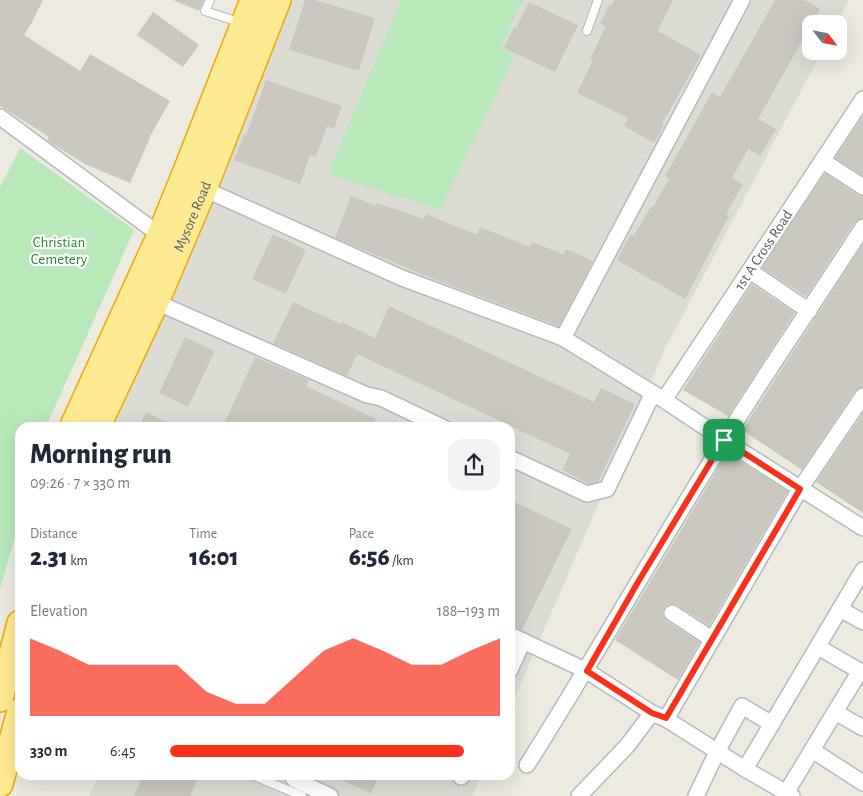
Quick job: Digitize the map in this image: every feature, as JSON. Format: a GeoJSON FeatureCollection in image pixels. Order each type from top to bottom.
{"type":"FeatureCollection","features":[{"type":"Feature","properties":{"kind":"highway","name":"Mysore Road"},"geometry":{"type":"LineString","coordinates":[[75,422],[160,235],[253,0]]}},
{"type":"Feature","properties":{"kind":"highway","name":"Mysore Road"},"geometry":{"type":"LineString","coordinates":[[100,422],[156,302],[204,189],[278,0]]}},
{"type":"Feature","properties":{"kind":"highway"},"geometry":{"type":"LineString","coordinates":[[0,784],[7,759],[15,709]]}},
{"type":"Feature","properties":{"kind":"street"},"geometry":{"type":"LineString","coordinates":[[563,338],[742,0]]}},
{"type":"Feature","properties":{"kind":"street","name":"1st A Cross Road"},"geometry":{"type":"LineString","coordinates":[[515,460],[587,494],[608,489],[658,397],[750,271],[863,99]]}},
{"type":"Feature","properties":{"kind":"street"},"geometry":{"type":"LineString","coordinates":[[0,117],[160,235]]}},
{"type":"Feature","properties":{"kind":"street"},"geometry":{"type":"LineString","coordinates":[[823,161],[863,187]]}},
{"type":"Feature","properties":{"kind":"street"},"geometry":{"type":"LineString","coordinates":[[204,189],[402,278],[563,338],[863,528]]}},
{"type":"Feature","properties":{"kind":"street"},"geometry":{"type":"LineString","coordinates":[[527,766],[587,671],[638,582],[724,440],[863,227]]}},
{"type":"Feature","properties":{"kind":"street"},"geometry":{"type":"LineString","coordinates":[[750,271],[809,311]]}},
{"type":"Feature","properties":{"kind":"street"},"geometry":{"type":"LineString","coordinates":[[156,302],[367,395],[381,398],[431,422]]}},
{"type":"Feature","properties":{"kind":"street"},"geometry":{"type":"LineString","coordinates":[[579,796],[659,716],[712,639],[800,489],[863,396]]}},
{"type":"Feature","properties":{"kind":"street"},"geometry":{"type":"LineString","coordinates":[[745,769],[863,570]]}},
{"type":"Feature","properties":{"kind":"street"},"geometry":{"type":"LineString","coordinates":[[840,609],[863,622]]}},
{"type":"Feature","properties":{"kind":"street"},"geometry":{"type":"LineString","coordinates":[[672,613],[712,639]]}},
{"type":"Feature","properties":{"kind":"street"},"geometry":{"type":"LineString","coordinates":[[517,638],[587,671],[717,752],[789,794],[812,750],[861,672],[818,647]]}},
{"type":"Feature","properties":{"kind":"street"},"geometry":{"type":"LineString","coordinates":[[696,796],[742,706],[772,724]]}},
{"type":"Feature","properties":{"kind":"street"},"geometry":{"type":"LineString","coordinates":[[835,712],[863,728]]}},
{"type":"Feature","properties":{"kind":"street"},"geometry":{"type":"LineString","coordinates":[[812,750],[863,783]]}},
{"type":"Feature","properties":{"kind":"street"},"geometry":{"type":"LineString","coordinates":[[295,780],[330,796]]}},
{"type":"Feature","properties":{"kind":"lane"},"geometry":{"type":"LineString","coordinates":[[210,0],[205,11],[244,24]]}},
{"type":"Feature","properties":{"kind":"lane"},"geometry":{"type":"LineString","coordinates":[[587,31],[598,0]]}},
{"type":"Feature","properties":{"kind":"lane"},"geometry":{"type":"LineString","coordinates":[[264,780],[302,796]]}},
{"type":"Feature","properties":{"kind":"shaded area"},"geometry":{"type":"Polygon","coordinates":[[[293,0],[849,0],[842,15],[802,15],[802,60],[817,60],[666,347],[515,697],[515,422],[117,422],[293,0]]]}},
{"type":"Feature","properties":{"kind":"shaded area"},"geometry":{"type":"Polygon","coordinates":[[[97,780],[480,780],[472,796],[89,796],[97,780]]]}},
{"type":"Feature","properties":{"kind":"green space"},"geometry":{"type":"Polygon","coordinates":[[[401,0],[523,0],[501,48],[515,56],[440,210],[328,174],[401,0]]]}},
{"type":"Feature","properties":{"kind":"green space","name":"Christian Cemetery"},"geometry":{"type":"Polygon","coordinates":[[[20,148],[134,230],[48,422],[15,422],[15,537],[0,589],[0,187],[20,148]]]}},
{"type":"Feature","properties":{"kind":"building"},"geometry":{"type":"Polygon","coordinates":[[[0,0],[43,0],[24,35],[80,71],[90,54],[170,101],[149,138],[130,183],[85,164],[47,140],[49,137],[0,106],[0,0]]]}},
{"type":"Feature","properties":{"kind":"building"},"geometry":{"type":"Polygon","coordinates":[[[173,0],[204,0],[199,11],[173,0]]]}},
{"type":"Feature","properties":{"kind":"building"},"geometry":{"type":"Polygon","coordinates":[[[305,0],[315,0],[375,18],[359,71],[289,50],[305,0]]]}},
{"type":"Feature","properties":{"kind":"building"},"geometry":{"type":"Polygon","coordinates":[[[614,0],[673,0],[658,31],[701,55],[662,124],[664,125],[654,143],[624,126],[628,118],[577,93],[593,60],[590,59],[606,26],[600,24],[609,5],[611,6],[614,0]]]}},
{"type":"Feature","properties":{"kind":"building"},"geometry":{"type":"Polygon","coordinates":[[[775,0],[805,0],[820,9],[817,15],[802,15],[802,41],[758,119],[776,129],[760,156],[748,149],[732,178],[743,184],[726,214],[729,216],[685,299],[617,260],[631,234],[634,236],[669,179],[665,176],[712,92],[720,97],[775,0]]]}},
{"type":"Feature","properties":{"kind":"building"},"geometry":{"type":"Polygon","coordinates":[[[529,2],[578,25],[555,72],[504,48],[529,2]]]}},
{"type":"Feature","properties":{"kind":"building"},"geometry":{"type":"Polygon","coordinates":[[[153,12],[199,45],[183,67],[137,35],[153,12]]]}},
{"type":"Feature","properties":{"kind":"building"},"geometry":{"type":"Polygon","coordinates":[[[266,80],[342,106],[334,129],[327,126],[316,157],[310,155],[300,184],[234,160],[244,135],[246,136],[266,80]]]}},
{"type":"Feature","properties":{"kind":"building"},"geometry":{"type":"Polygon","coordinates":[[[863,116],[863,176],[835,158],[863,116]]]}},
{"type":"Feature","properties":{"kind":"building"},"geometry":{"type":"Polygon","coordinates":[[[825,173],[858,195],[863,196],[863,218],[855,222],[806,297],[762,268],[825,173]]]}},
{"type":"Feature","properties":{"kind":"building"},"geometry":{"type":"Polygon","coordinates":[[[351,196],[376,206],[377,203],[424,219],[426,214],[477,235],[480,227],[530,247],[532,242],[563,254],[566,249],[593,261],[559,326],[431,278],[335,238],[351,196]]]}},
{"type":"Feature","properties":{"kind":"building"},"geometry":{"type":"Polygon","coordinates":[[[273,234],[306,250],[286,294],[252,279],[273,234]]]}},
{"type":"Feature","properties":{"kind":"building"},"geometry":{"type":"Polygon","coordinates":[[[863,244],[863,387],[855,391],[802,470],[742,430],[863,244]]]}},
{"type":"Feature","properties":{"kind":"building"},"geometry":{"type":"Polygon","coordinates":[[[752,284],[795,313],[728,416],[683,390],[752,284]]]}},
{"type":"Feature","properties":{"kind":"building"},"geometry":{"type":"Polygon","coordinates":[[[293,302],[375,338],[389,306],[594,402],[601,388],[635,404],[598,482],[590,484],[562,470],[570,454],[515,428],[515,422],[502,422],[357,354],[347,376],[273,343],[293,302]]]}},
{"type":"Feature","properties":{"kind":"building"},"geometry":{"type":"Polygon","coordinates":[[[185,337],[215,351],[188,407],[159,393],[185,337]]]}},
{"type":"Feature","properties":{"kind":"building"},"geometry":{"type":"Polygon","coordinates":[[[255,357],[309,380],[306,386],[376,419],[375,422],[225,422],[255,357]]]}},
{"type":"Feature","properties":{"kind":"building"},"geometry":{"type":"Polygon","coordinates":[[[146,412],[167,422],[141,422],[146,412]]]}},
{"type":"Feature","properties":{"kind":"building"},"geometry":{"type":"Polygon","coordinates":[[[863,413],[863,513],[816,482],[863,413]]]}},
{"type":"Feature","properties":{"kind":"building"},"geometry":{"type":"Polygon","coordinates":[[[727,453],[788,491],[709,626],[677,605],[668,604],[664,608],[663,613],[667,621],[700,642],[678,680],[615,640],[727,453]]]}},
{"type":"Feature","properties":{"kind":"building"},"geometry":{"type":"Polygon","coordinates":[[[515,502],[572,529],[522,630],[515,627],[515,502]]]}},
{"type":"Feature","properties":{"kind":"building"},"geometry":{"type":"Polygon","coordinates":[[[141,780],[197,780],[190,796],[134,796],[141,780]]]}},
{"type":"Feature","properties":{"kind":"building"},"geometry":{"type":"Polygon","coordinates":[[[341,780],[377,780],[371,793],[341,780]]]}},
{"type":"Feature","properties":{"kind":"route"},"geometry":{"type":"LineString","coordinates":[[724,440],[800,489],[666,718],[652,713],[587,671],[638,582],[724,440]]}}]}
